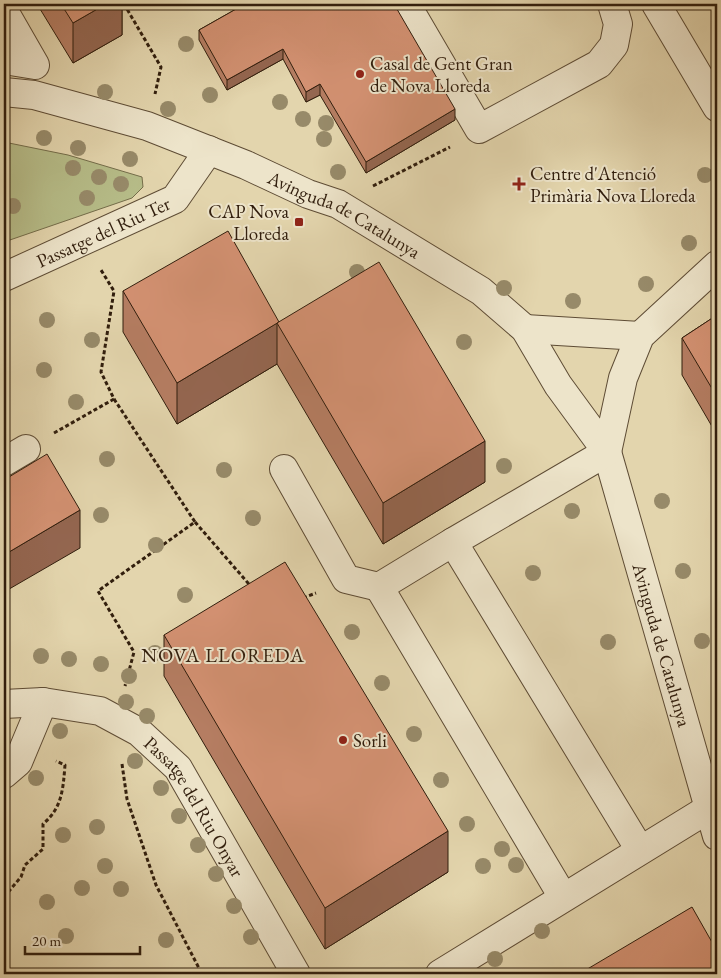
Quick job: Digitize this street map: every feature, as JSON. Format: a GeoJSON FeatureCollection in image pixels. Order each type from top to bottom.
{"type":"FeatureCollection","features":[{"type":"Feature","properties":{"kind":"street"},"geometry":{"type":"LineString","coordinates":[[406,4],[479,129],[599,64],[614,45],[618,24],[612,4]]}},
{"type":"Feature","properties":{"kind":"street"},"geometry":{"type":"LineString","coordinates":[[656,4],[717,108]]}},
{"type":"Feature","properties":{"kind":"street"},"geometry":{"type":"LineString","coordinates":[[4,11],[35,65],[4,60]]}},
{"type":"Feature","properties":{"kind":"street","name":"Avinguda de Catalunya"},"geometry":{"type":"LineString","coordinates":[[4,92],[34,95],[147,126],[209,150],[308,194],[338,204],[481,291],[525,329],[558,385],[607,452],[717,836]]}},
{"type":"Feature","properties":{"kind":"street","name":"Passatge del Riu Ter"},"geometry":{"type":"LineString","coordinates":[[4,278],[174,199],[209,150]]}},
{"type":"Feature","properties":{"kind":"street"},"geometry":{"type":"LineString","coordinates":[[525,329],[640,336],[717,265]]}},
{"type":"Feature","properties":{"kind":"street","name":"Avinguda de Catalunya"},"geometry":{"type":"LineString","coordinates":[[607,452],[623,378],[640,336]]}},
{"type":"Feature","properties":{"kind":"street"},"geometry":{"type":"LineString","coordinates":[[284,470],[346,579],[378,587],[607,452]]}},
{"type":"Feature","properties":{"kind":"street"},"geometry":{"type":"LineString","coordinates":[[453,542],[640,850]]}},
{"type":"Feature","properties":{"kind":"street"},"geometry":{"type":"LineString","coordinates":[[378,587],[563,897]]}},
{"type":"Feature","properties":{"kind":"street"},"geometry":{"type":"LineString","coordinates":[[12,766],[43,702]]}},
{"type":"Feature","properties":{"kind":"street","name":"Passatge del Riu Onyar"},"geometry":{"type":"LineString","coordinates":[[4,704],[43,702],[100,711],[139,732],[178,768],[296,974]]}},
{"type":"Feature","properties":{"kind":"street"},"geometry":{"type":"LineString","coordinates":[[440,974],[708,809]]}},
{"type":"Feature","properties":{"kind":"path"},"geometry":{"type":"LineString","coordinates":[[124,4],[161,67]]}},
{"type":"Feature","properties":{"kind":"path"},"geometry":{"type":"LineString","coordinates":[[114,291],[101,372],[114,399],[195,522],[248,584],[258,586]]}},
{"type":"Feature","properties":{"kind":"path"},"geometry":{"type":"LineString","coordinates":[[15,455],[114,399]]}},
{"type":"Feature","properties":{"kind":"path"},"geometry":{"type":"LineString","coordinates":[[195,522],[98,591],[134,652],[116,720],[127,799],[156,885],[202,974]]}},
{"type":"Feature","properties":{"kind":"path"},"geometry":{"type":"LineString","coordinates":[[296,596],[306,598]]}},
{"type":"Feature","properties":{"kind":"path"},"geometry":{"type":"LineString","coordinates":[[4,897],[21,877],[25,865],[43,848],[43,824],[55,814],[63,790],[65,766],[46,757],[12,766]]}},
{"type":"Feature","properties":{"kind":"green space"},"geometry":{"type":"Polygon","coordinates":[[[4,142],[68,155],[142,177],[143,187],[132,198],[4,242],[4,142]]]}},
{"type":"Feature","properties":{"kind":"building"},"geometry":{"type":"Polygon","coordinates":[[[61,4],[106,4],[73,23],[61,4]]]}},
{"type":"Feature","properties":{"kind":"building","name":"Casal de Gent Gran de Nova Lloreda"},"geometry":{"type":"Polygon","coordinates":[[[245,4],[394,4],[455,109],[366,162],[320,84],[306,92],[283,49],[227,80],[199,30],[245,4]]]}},
{"type":"Feature","properties":{"kind":"building"},"geometry":{"type":"Polygon","coordinates":[[[228,231],[279,322],[177,383],[123,291],[228,231]]]}},
{"type":"Feature","properties":{"kind":"building"},"geometry":{"type":"Polygon","coordinates":[[[379,262],[485,441],[383,503],[277,323],[379,262]]]}},
{"type":"Feature","properties":{"kind":"building"},"geometry":{"type":"Polygon","coordinates":[[[717,315],[717,397],[682,338],[717,315]]]}},
{"type":"Feature","properties":{"kind":"building"},"geometry":{"type":"Polygon","coordinates":[[[47,454],[80,510],[4,555],[4,480],[47,454]]]}},
{"type":"Feature","properties":{"kind":"building"},"geometry":{"type":"Polygon","coordinates":[[[285,562],[448,831],[325,908],[164,635],[285,562]]]}},
{"type":"Feature","properties":{"kind":"building"},"geometry":{"type":"Polygon","coordinates":[[[692,907],[717,951],[717,974],[579,974],[692,907]]]}},
{"type":"Feature","properties":{"kind":"place","name":"Casal de Gent Gran de Nova Lloreda"},"geometry":{"type":"Point","coordinates":[360,74]}},
{"type":"Feature","properties":{"kind":"place","name":"Centre d'Atenció Primària Nova Lloreda"},"geometry":{"type":"Point","coordinates":[519,184]}},
{"type":"Feature","properties":{"kind":"place","name":"CAP Nova Lloreda"},"geometry":{"type":"Point","coordinates":[299,222]}},
{"type":"Feature","properties":{"kind":"place","name":"Sorli"},"geometry":{"type":"Point","coordinates":[343,740]}},
{"type":"Feature","properties":{"kind":"district","name":"NOVA LLOREDA"},"geometry":{"type":"Point","coordinates":[223,655]}}]}
